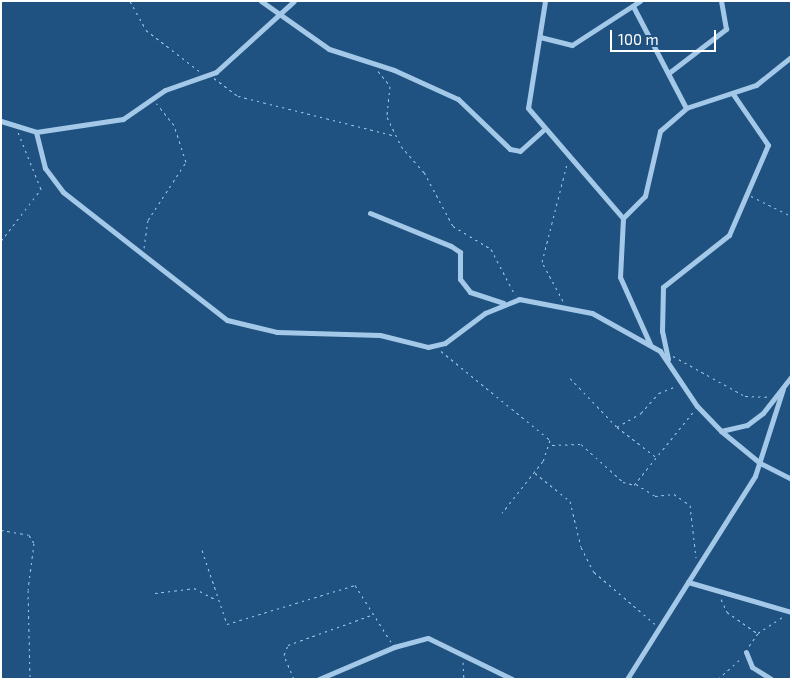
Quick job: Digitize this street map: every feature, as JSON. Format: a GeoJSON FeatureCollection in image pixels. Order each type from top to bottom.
{"type":"FeatureCollection","features":[{"type":"Feature","properties":{"kind":"street"},"geometry":{"type":"LineString","coordinates":[[262,1],[278,15],[324,46],[372,63],[458,99],[510,149],[520,151],[543,130]]}},
{"type":"Feature","properties":{"kind":"street"},"geometry":{"type":"LineString","coordinates":[[1,121],[36,132],[110,123],[134,114],[152,98],[210,74],[233,60],[255,33],[294,1]]}},
{"type":"Feature","properties":{"kind":"street"},"geometry":{"type":"LineString","coordinates":[[545,1],[528,108],[543,130],[623,218]]}},
{"type":"Feature","properties":{"kind":"street"},"geometry":{"type":"LineString","coordinates":[[540,37],[572,45],[640,1]]}},
{"type":"Feature","properties":{"kind":"street"},"geometry":{"type":"LineString","coordinates":[[670,72],[726,29],[721,1]]}},
{"type":"Feature","properties":{"kind":"street"},"geometry":{"type":"LineString","coordinates":[[633,6],[670,72],[686,108]]}},
{"type":"Feature","properties":{"kind":"street"},"geometry":{"type":"LineString","coordinates":[[651,344],[620,277],[623,218],[645,196],[660,131],[686,108],[733,94],[771,77],[791,57]]}},
{"type":"Feature","properties":{"kind":"street"},"geometry":{"type":"LineString","coordinates":[[733,94],[768,144],[729,235],[663,287],[660,304],[666,353],[697,406],[722,431],[760,463],[791,478]]}},
{"type":"Feature","properties":{"kind":"street"},"geometry":{"type":"LineString","coordinates":[[36,132],[51,180],[145,256],[238,325],[277,332],[380,335],[437,347],[504,303],[519,299],[592,313],[651,344],[668,359]]}},
{"type":"Feature","properties":{"kind":"street"},"geometry":{"type":"LineString","coordinates":[[370,213],[451,246],[460,252],[460,279],[470,292],[504,303]]}},
{"type":"Feature","properties":{"kind":"street"},"geometry":{"type":"LineString","coordinates":[[722,431],[747,425],[781,392],[791,377]]}},
{"type":"Feature","properties":{"kind":"street"},"geometry":{"type":"LineString","coordinates":[[627,679],[760,463],[781,392]]}},
{"type":"Feature","properties":{"kind":"street"},"geometry":{"type":"LineString","coordinates":[[784,475],[791,470]]}},
{"type":"Feature","properties":{"kind":"street"},"geometry":{"type":"LineString","coordinates":[[688,582],[716,588],[791,613]]}},
{"type":"Feature","properties":{"kind":"street"},"geometry":{"type":"LineString","coordinates":[[319,679],[394,647],[435,638],[512,679]]}},
{"type":"Feature","properties":{"kind":"street"},"geometry":{"type":"LineString","coordinates":[[746,652],[752,667],[771,679]]}},
{"type":"Feature","properties":{"kind":"path"},"geometry":{"type":"LineString","coordinates":[[130,1],[146,30],[203,76]]}},
{"type":"Feature","properties":{"kind":"path"},"geometry":{"type":"LineString","coordinates":[[372,63],[390,86],[387,117],[397,136],[424,172],[453,226],[491,249],[519,299]]}},
{"type":"Feature","properties":{"kind":"path"},"geometry":{"type":"LineString","coordinates":[[210,74],[238,96],[397,136]]}},
{"type":"Feature","properties":{"kind":"path"},"geometry":{"type":"LineString","coordinates":[[145,256],[148,220],[186,162],[174,125],[152,98]]}},
{"type":"Feature","properties":{"kind":"path"},"geometry":{"type":"LineString","coordinates":[[1,241],[40,189],[14,125]]}},
{"type":"Feature","properties":{"kind":"path"},"geometry":{"type":"LineString","coordinates":[[568,157],[542,262],[569,310]]}},
{"type":"Feature","properties":{"kind":"path"},"geometry":{"type":"LineString","coordinates":[[746,194],[791,216]]}},
{"type":"Feature","properties":{"kind":"path"},"geometry":{"type":"LineString","coordinates":[[437,347],[551,445],[581,444],[623,482],[636,484],[655,496],[674,494],[690,505],[698,566]]}},
{"type":"Feature","properties":{"kind":"path"},"geometry":{"type":"LineString","coordinates":[[666,353],[746,396],[781,392]]}},
{"type":"Feature","properties":{"kind":"path"},"geometry":{"type":"LineString","coordinates":[[570,378],[617,427],[657,458]]}},
{"type":"Feature","properties":{"kind":"path"},"geometry":{"type":"LineString","coordinates":[[617,427],[641,413],[658,393],[684,386]]}},
{"type":"Feature","properties":{"kind":"path"},"geometry":{"type":"LineString","coordinates":[[636,484],[697,406]]}},
{"type":"Feature","properties":{"kind":"path"},"geometry":{"type":"LineString","coordinates":[[502,513],[535,472],[551,445]]}},
{"type":"Feature","properties":{"kind":"path"},"geometry":{"type":"LineString","coordinates":[[535,472],[570,501],[581,547],[594,572],[658,626]]}},
{"type":"Feature","properties":{"kind":"path"},"geometry":{"type":"LineString","coordinates":[[1,530],[29,535],[34,543],[28,599],[30,679]]}},
{"type":"Feature","properties":{"kind":"path"},"geometry":{"type":"LineString","coordinates":[[202,550],[224,622],[231,624],[355,585],[394,647]]}},
{"type":"Feature","properties":{"kind":"path"},"geometry":{"type":"LineString","coordinates":[[155,592],[194,588],[216,600]]}},
{"type":"Feature","properties":{"kind":"path"},"geometry":{"type":"LineString","coordinates":[[716,588],[727,612],[758,633]]}},
{"type":"Feature","properties":{"kind":"path"},"geometry":{"type":"LineString","coordinates":[[294,679],[284,655],[288,645],[374,613]]}},
{"type":"Feature","properties":{"kind":"path"},"geometry":{"type":"LineString","coordinates":[[718,679],[746,652],[758,633],[791,613]]}},
{"type":"Feature","properties":{"kind":"path"},"geometry":{"type":"LineString","coordinates":[[461,651],[464,679]]}}]}
